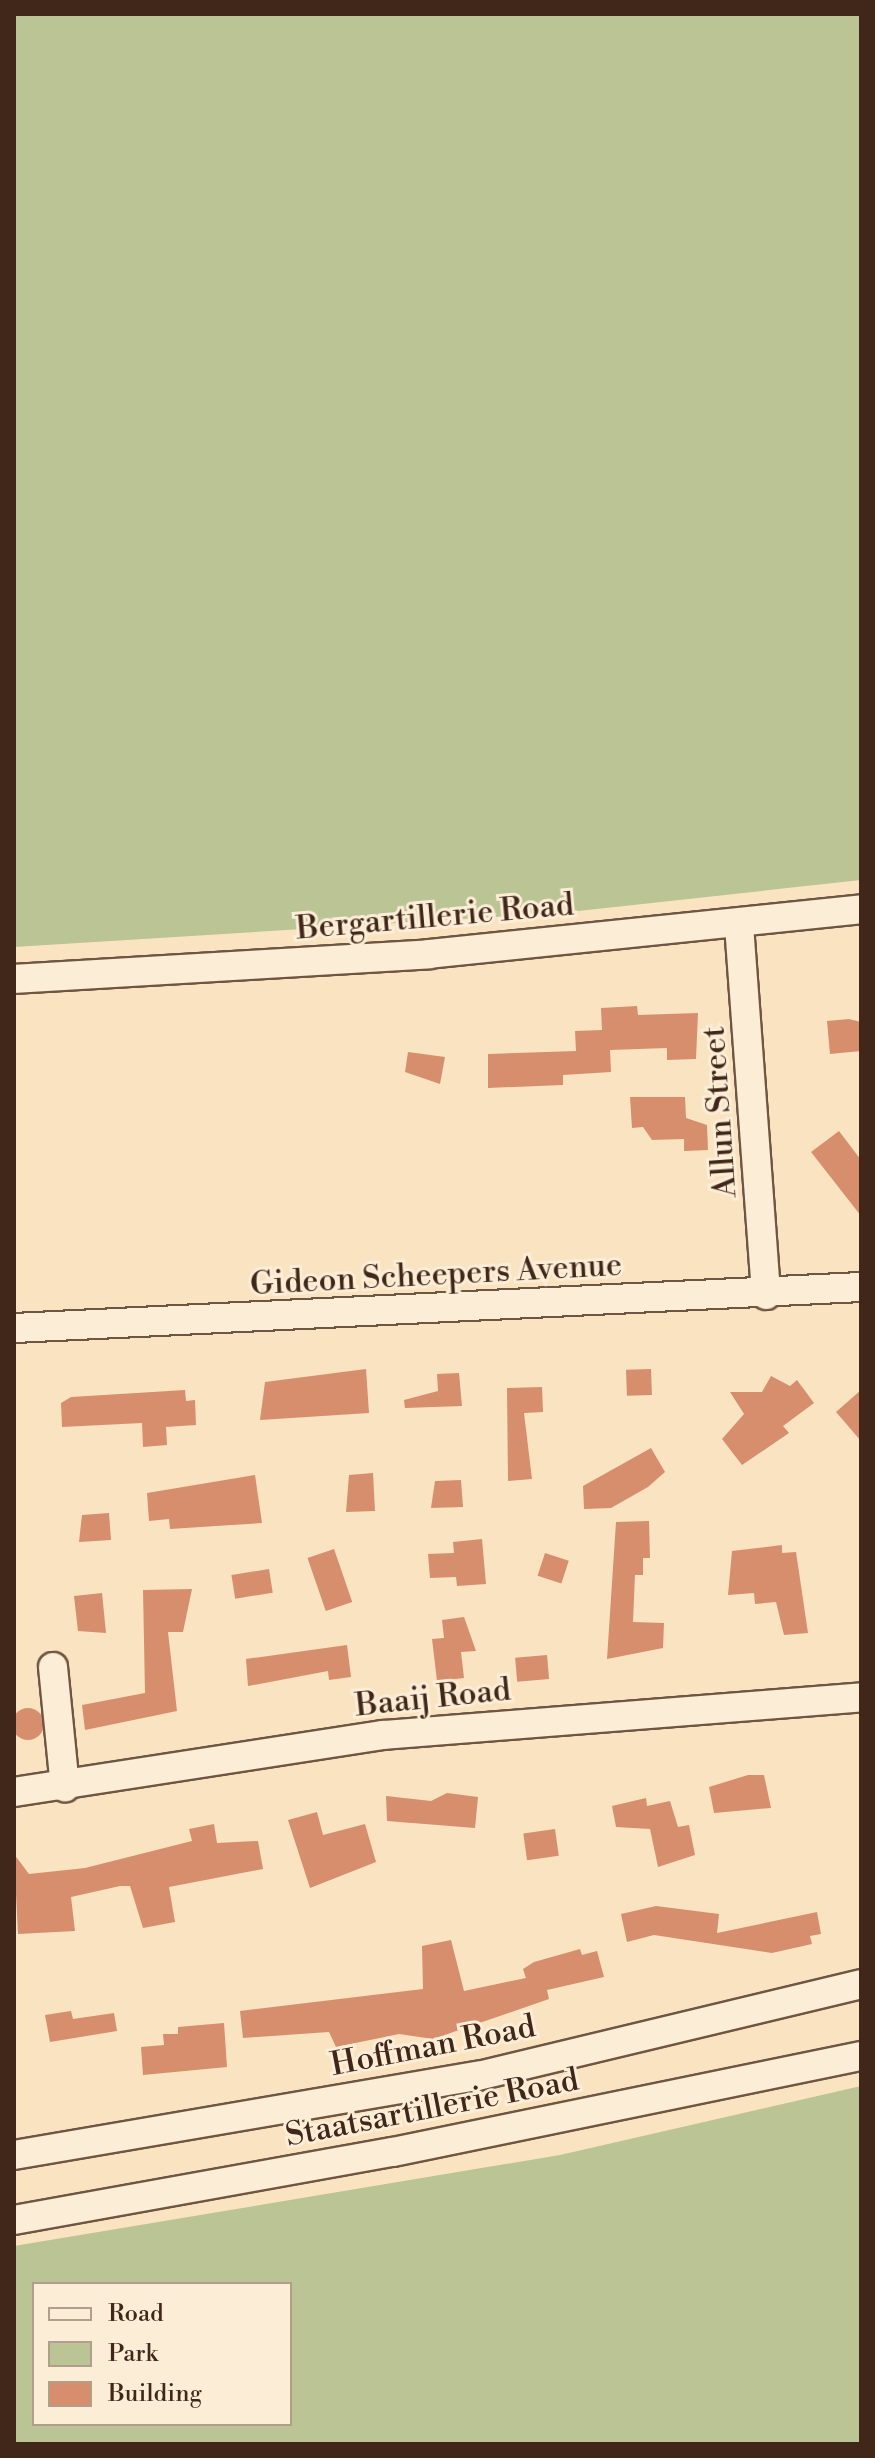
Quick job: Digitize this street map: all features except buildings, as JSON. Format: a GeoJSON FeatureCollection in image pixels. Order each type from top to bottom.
{"type":"FeatureCollection","features":[{"type":"Feature","properties":{"kind":"street","name":"Bergartillerie Road"},"geometry":{"type":"LineString","coordinates":[[14,979],[429,954],[739,925],[861,909]]}},
{"type":"Feature","properties":{"kind":"street","name":"Allun Street"},"geometry":{"type":"LineString","coordinates":[[739,925],[766,1295]]}},
{"type":"Feature","properties":{"kind":"street","name":"Gideon Scheepers Avenue"},"geometry":{"type":"LineString","coordinates":[[14,1328],[766,1295],[861,1287]]}},
{"type":"Feature","properties":{"kind":"street"},"geometry":{"type":"LineString","coordinates":[[53,1667],[65,1787]]}},
{"type":"Feature","properties":{"kind":"street","name":"Baaij Road"},"geometry":{"type":"LineString","coordinates":[[14,1792],[65,1787],[383,1735],[861,1697]]}},
{"type":"Feature","properties":{"kind":"street","name":"Hoffman Road"},"geometry":{"type":"LineString","coordinates":[[14,2155],[478,2076],[861,1984]]}},
{"type":"Feature","properties":{"kind":"street","name":"Staatsartillerie Road"},"geometry":{"type":"LineString","coordinates":[[14,2220],[393,2152],[861,2056]]}},
{"type":"Feature","properties":{"kind":"green space"},"geometry":{"type":"Polygon","coordinates":[[[14,14],[861,14],[861,880],[560,913],[14,947],[14,14]]]}},
{"type":"Feature","properties":{"kind":"green space"},"geometry":{"type":"Polygon","coordinates":[[[861,2086],[861,2444],[14,2444],[14,2246],[560,2155],[861,2086]]]}}]}
